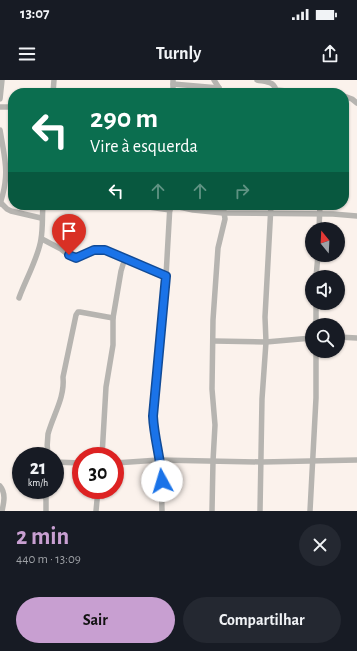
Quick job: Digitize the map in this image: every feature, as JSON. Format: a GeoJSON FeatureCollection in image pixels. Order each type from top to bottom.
{"type":"FeatureCollection","features":[{"type":"Feature","properties":{"kind":"street"},"geometry":{"type":"LineString","coordinates":[[0,99],[2,80]]}},
{"type":"Feature","properties":{"kind":"street"},"geometry":{"type":"LineString","coordinates":[[257,80],[273,84],[275,88]]}},
{"type":"Feature","properties":{"kind":"street"},"geometry":{"type":"LineString","coordinates":[[173,82],[208,88]]}},
{"type":"Feature","properties":{"kind":"street"},"geometry":{"type":"LineString","coordinates":[[0,130],[7,173],[6,184],[0,203]]}},
{"type":"Feature","properties":{"kind":"street"},"geometry":{"type":"LineString","coordinates":[[11,210],[41,218]]}},
{"type":"Feature","properties":{"kind":"street"},"geometry":{"type":"LineString","coordinates":[[18,298],[42,239],[42,210]]}},
{"type":"Feature","properties":{"kind":"street"},"geometry":{"type":"LineString","coordinates":[[162,511],[162,470],[154,426],[153,407],[166,276],[170,210]]}},
{"type":"Feature","properties":{"kind":"street"},"geometry":{"type":"LineString","coordinates":[[193,210],[224,213],[357,216]]}},
{"type":"Feature","properties":{"kind":"street"},"geometry":{"type":"LineString","coordinates":[[212,511],[215,425],[212,389],[214,341],[213,320],[218,248],[225,219],[224,210]]}},
{"type":"Feature","properties":{"kind":"street"},"geometry":{"type":"LineString","coordinates":[[319,222],[320,210]]}},
{"type":"Feature","properties":{"kind":"street"},"geometry":{"type":"LineString","coordinates":[[260,511],[262,399],[266,342],[264,317],[271,213]]}},
{"type":"Feature","properties":{"kind":"street"},"geometry":{"type":"LineString","coordinates":[[42,239],[61,249],[72,258],[80,257],[94,250],[98,250],[126,258],[166,276]]}},
{"type":"Feature","properties":{"kind":"street"},"geometry":{"type":"LineString","coordinates":[[103,447],[106,387],[113,345],[113,318],[121,271],[126,258]]}},
{"type":"Feature","properties":{"kind":"street"},"geometry":{"type":"LineString","coordinates":[[48,447],[48,435],[64,385],[63,377],[76,315],[80,312],[113,318]]}},
{"type":"Feature","properties":{"kind":"street"},"geometry":{"type":"LineString","coordinates":[[345,337],[357,338]]}},
{"type":"Feature","properties":{"kind":"street"},"geometry":{"type":"LineString","coordinates":[[214,341],[266,342],[305,339]]}},
{"type":"Feature","properties":{"kind":"street"},"geometry":{"type":"LineString","coordinates":[[310,511],[316,398],[316,358]]}},
{"type":"Feature","properties":{"kind":"street"},"geometry":{"type":"LineString","coordinates":[[124,462],[159,460],[213,462],[357,460]]}},
{"type":"Feature","properties":{"kind":"street"},"geometry":{"type":"LineString","coordinates":[[0,486],[3,491],[4,502],[2,511]]}},
{"type":"Feature","properties":{"kind":"street"},"geometry":{"type":"LineString","coordinates":[[46,499],[46,511]]}},
{"type":"Feature","properties":{"kind":"street"},"geometry":{"type":"LineString","coordinates":[[96,511],[97,499]]}},
{"type":"Feature","properties":{"kind":"route"},"geometry":{"type":"LineString","coordinates":[[69,255],[72,258],[76,258],[94,250],[105,250],[166,276],[153,407],[154,426],[162,470],[162,481]]}}]}
